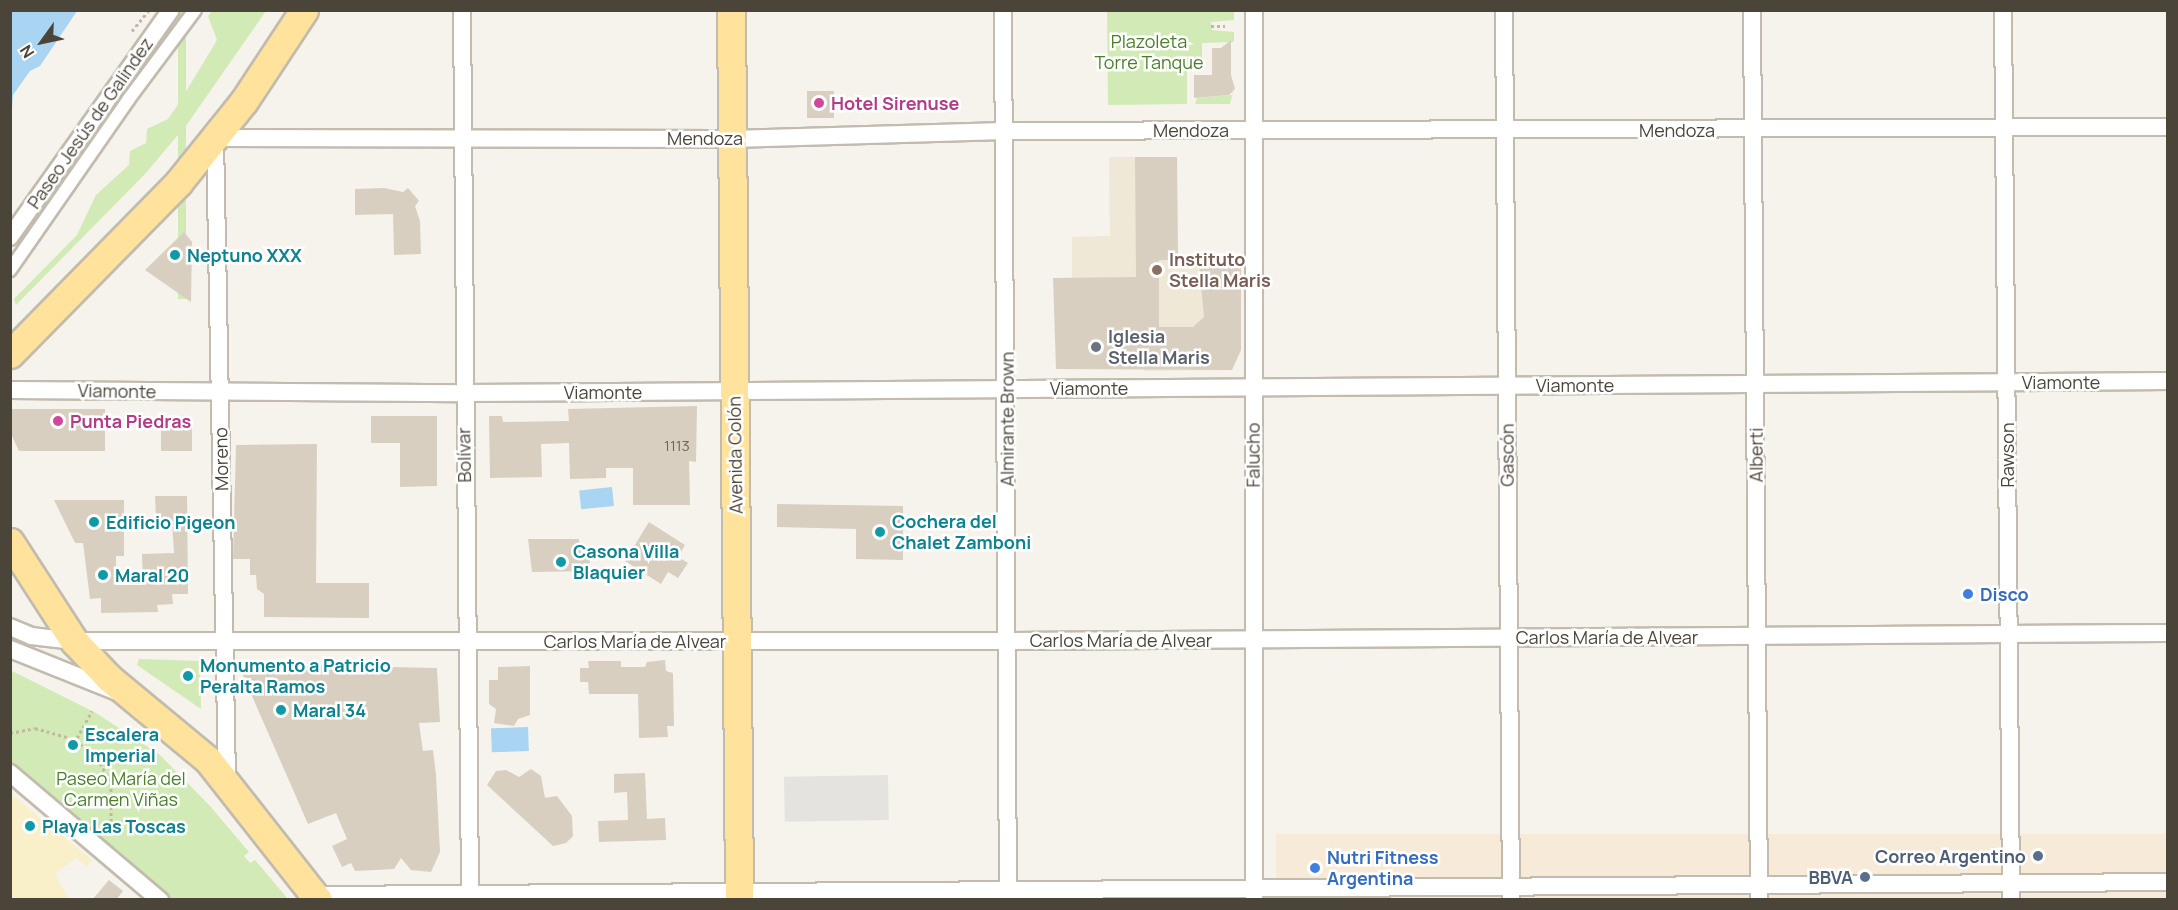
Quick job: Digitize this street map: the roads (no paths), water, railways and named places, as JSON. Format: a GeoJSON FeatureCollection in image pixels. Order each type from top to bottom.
{"type":"FeatureCollection","features":[{"type":"Feature","properties":{"kind":"main road"},"geometry":{"type":"LineString","coordinates":[[10,354],[128,238],[215,138],[304,10]]}},
{"type":"Feature","properties":{"kind":"main road","name":"Avenida Colón"},"geometry":{"type":"LineString","coordinates":[[731,10],[739,896]]}},
{"type":"Feature","properties":{"kind":"main road"},"geometry":{"type":"LineString","coordinates":[[10,542],[74,641],[133,698],[183,737],[227,780],[317,897]]}},
{"type":"Feature","properties":{"kind":"street","name":"Paseo Jesús de Galindez"},"geometry":{"type":"LineString","coordinates":[[10,237],[171,10]]}},
{"type":"Feature","properties":{"kind":"street"},"geometry":{"type":"LineString","coordinates":[[10,270],[117,116],[195,10]]}},
{"type":"Feature","properties":{"kind":"street","name":"Bolívar"},"geometry":{"type":"LineString","coordinates":[[462,10],[463,393],[470,897]]}},
{"type":"Feature","properties":{"kind":"street","name":"Almirante Brown"},"geometry":{"type":"LineString","coordinates":[[1003,10],[1009,641],[1008,895]]}},
{"type":"Feature","properties":{"kind":"street","name":"Falucho"},"geometry":{"type":"LineString","coordinates":[[1254,10],[1252,639],[1254,895]]}},
{"type":"Feature","properties":{"kind":"street","name":"Gascón"},"geometry":{"type":"LineString","coordinates":[[1504,10],[1511,894]]}},
{"type":"Feature","properties":{"kind":"street","name":"Alberti"},"geometry":{"type":"LineString","coordinates":[[1752,10],[1759,893]]}},
{"type":"Feature","properties":{"kind":"street","name":"Rawson"},"geometry":{"type":"LineString","coordinates":[[2003,10],[2011,892]]}},
{"type":"Feature","properties":{"kind":"street","name":"Mendoza"},"geometry":{"type":"LineString","coordinates":[[215,138],[732,139],[1004,131],[2168,127]]}},
{"type":"Feature","properties":{"kind":"street","name":"Moreno"},"geometry":{"type":"LineString","coordinates":[[215,138],[227,780]]}},
{"type":"Feature","properties":{"kind":"street","name":"Viamonte"},"geometry":{"type":"LineString","coordinates":[[10,390],[463,393],[2168,381]]}},
{"type":"Feature","properties":{"kind":"street"},"geometry":{"type":"LineString","coordinates":[[10,627],[31,636],[74,641]]}},
{"type":"Feature","properties":{"kind":"street","name":"Carlos María de Alvear"},"geometry":{"type":"LineString","coordinates":[[74,641],[1009,641],[2168,633]]}},
{"type":"Feature","properties":{"kind":"street"},"geometry":{"type":"LineString","coordinates":[[10,650],[133,698]]}},
{"type":"Feature","properties":{"kind":"street"},"geometry":{"type":"LineString","coordinates":[[10,773],[160,900]]}},
{"type":"Feature","properties":{"kind":"street"},"geometry":{"type":"LineString","coordinates":[[317,897],[2011,892],[2168,882]]}},
{"type":"Feature","properties":{"kind":"water"},"geometry":{"type":"Polygon","coordinates":[[[11,10],[77,11],[40,66],[30,71],[13,95],[11,122],[11,10]]]}},
{"type":"Feature","properties":{"kind":"water"},"geometry":{"type":"Polygon","coordinates":[[[612,487],[614,506],[581,509],[579,490],[612,487]]]}},
{"type":"Feature","properties":{"kind":"water"},"geometry":{"type":"Polygon","coordinates":[[[528,727],[529,751],[492,752],[491,728],[528,727]]]}},
{"type":"Feature","properties":{"kind":"place","name":"Hotel Sirenuse"},"geometry":{"type":"Point","coordinates":[819,103]}},
{"type":"Feature","properties":{"kind":"place","name":"Neptuno XXX"},"geometry":{"type":"Point","coordinates":[175,255]}},
{"type":"Feature","properties":{"kind":"place","name":"Instituto Stella Maris"},"geometry":{"type":"Point","coordinates":[1157,270]}},
{"type":"Feature","properties":{"kind":"place","name":"Iglesia Stella Maris"},"geometry":{"type":"Point","coordinates":[1096,347]}},
{"type":"Feature","properties":{"kind":"place","name":"Punta Piedras"},"geometry":{"type":"Point","coordinates":[58,421]}},
{"type":"Feature","properties":{"kind":"place","name":"Edificio Pigeon"},"geometry":{"type":"Point","coordinates":[94,522]}},
{"type":"Feature","properties":{"kind":"place","name":"Cochera del Chalet Zamboni"},"geometry":{"type":"Point","coordinates":[880,532]}},
{"type":"Feature","properties":{"kind":"place","name":"Casona Villa Blaquier"},"geometry":{"type":"Point","coordinates":[561,562]}},
{"type":"Feature","properties":{"kind":"place","name":"Maral 20"},"geometry":{"type":"Point","coordinates":[103,575]}},
{"type":"Feature","properties":{"kind":"place","name":"Disco"},"geometry":{"type":"Point","coordinates":[1968,594]}},
{"type":"Feature","properties":{"kind":"place","name":"Monumento a Patricio Peralta Ramos"},"geometry":{"type":"Point","coordinates":[188,676]}},
{"type":"Feature","properties":{"kind":"place","name":"Maral 34"},"geometry":{"type":"Point","coordinates":[281,710]}},
{"type":"Feature","properties":{"kind":"place","name":"Escalera Imperial"},"geometry":{"type":"Point","coordinates":[73,745]}},
{"type":"Feature","properties":{"kind":"place","name":"Playa Las Toscas"},"geometry":{"type":"Point","coordinates":[30,826]}},
{"type":"Feature","properties":{"kind":"place","name":"Correo Argentino"},"geometry":{"type":"Point","coordinates":[2038,856]}},
{"type":"Feature","properties":{"kind":"place","name":"Nutri Fitness Argentina"},"geometry":{"type":"Point","coordinates":[1315,868]}},
{"type":"Feature","properties":{"kind":"place","name":"BBVA"},"geometry":{"type":"Point","coordinates":[1865,877]}},
{"type":"Feature","properties":{"kind":"park label","name":"Plazoleta Torre Tanque"},"geometry":{"type":"Point","coordinates":[1149,52]}},
{"type":"Feature","properties":{"kind":"park label","name":"Paseo María del Carmen Viñas"},"geometry":{"type":"Point","coordinates":[121,789]}}]}
